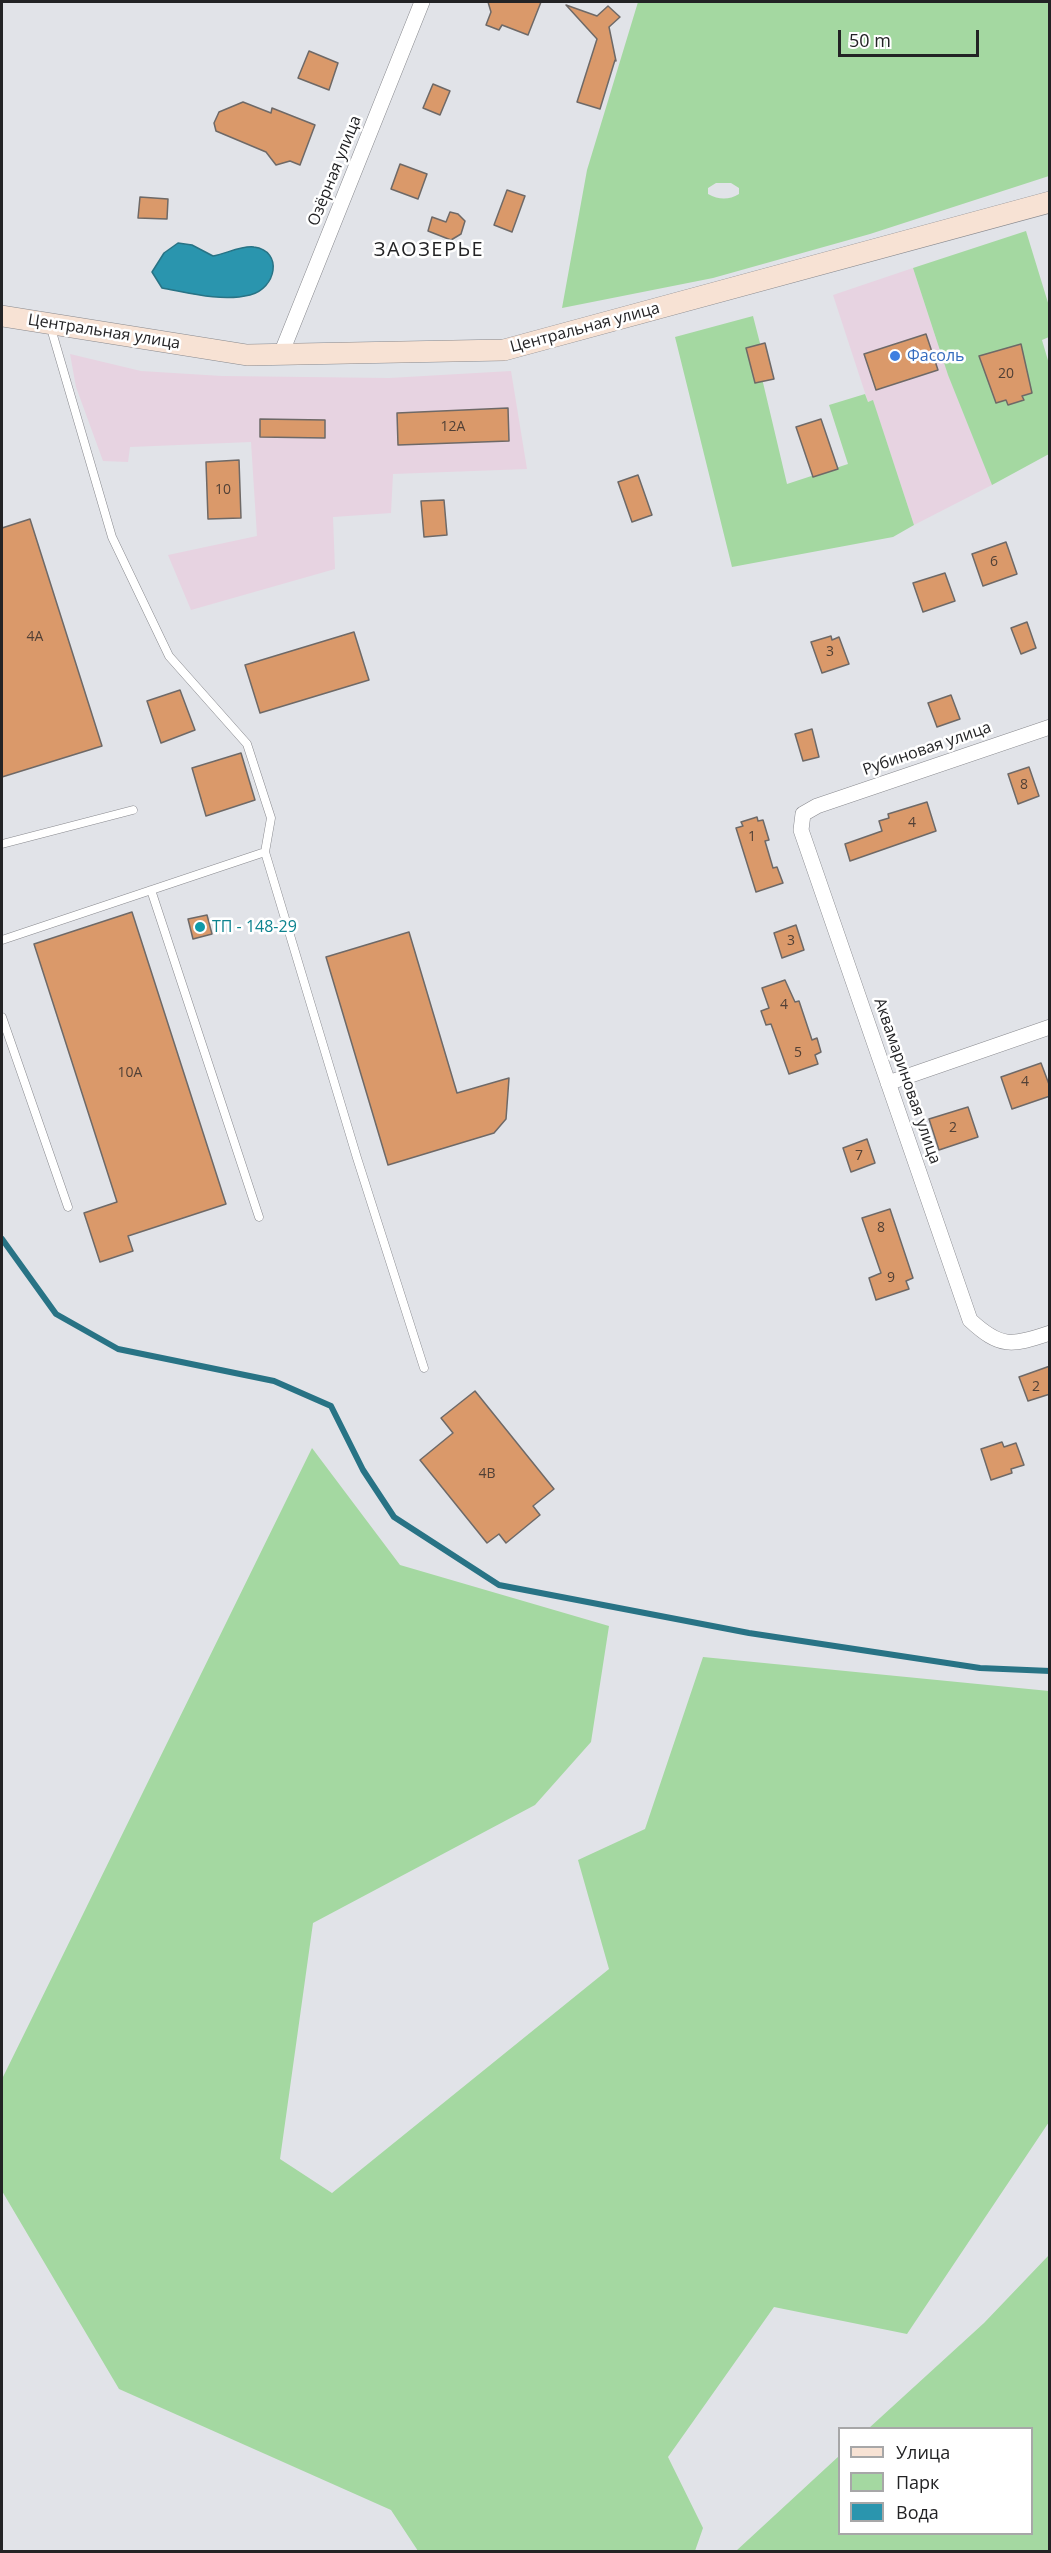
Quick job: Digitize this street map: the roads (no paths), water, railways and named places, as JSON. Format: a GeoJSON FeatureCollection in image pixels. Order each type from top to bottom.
{"type":"FeatureCollection","features":[{"type":"Feature","properties":{"kind":"main road","name":"Центральная улица"},"geometry":{"type":"LineString","coordinates":[[2,316],[247,355],[504,350],[1050,202]]}},
{"type":"Feature","properties":{"kind":"street","name":"Озёрная улица"},"geometry":{"type":"LineString","coordinates":[[281,354],[423,2]]}},
{"type":"Feature","properties":{"kind":"street","name":"Рубиновая улица"},"geometry":{"type":"LineString","coordinates":[[817,806],[1050,727]]}},
{"type":"Feature","properties":{"kind":"street","name":"Аквамариновая улица"},"geometry":{"type":"LineString","coordinates":[[817,806],[803,814],[801,830],[970,1320],[990,1339],[1020,1343],[1050,1333]]}},
{"type":"Feature","properties":{"kind":"street"},"geometry":{"type":"LineString","coordinates":[[888,1083],[1050,1028]]}},
{"type":"Feature","properties":{"kind":"lane"},"geometry":{"type":"LineString","coordinates":[[50,324],[112,537],[169,656],[247,744],[271,818],[265,852],[357,1158],[424,1368]]}},
{"type":"Feature","properties":{"kind":"lane"},"geometry":{"type":"LineString","coordinates":[[2,844],[133,810]]}},
{"type":"Feature","properties":{"kind":"lane"},"geometry":{"type":"LineString","coordinates":[[2,940],[265,852]]}},
{"type":"Feature","properties":{"kind":"lane"},"geometry":{"type":"LineString","coordinates":[[151,890],[259,1216]]}},
{"type":"Feature","properties":{"kind":"lane"},"geometry":{"type":"LineString","coordinates":[[2,1017],[68,1207]]}},
{"type":"Feature","properties":{"kind":"water"},"geometry":{"type":"Polygon","coordinates":[[[178,243],[192,245],[213,256],[245,247],[264,250],[273,262],[271,278],[259,291],[239,297],[206,296],[162,288],[152,272],[164,253],[178,243]]]}},
{"type":"Feature","properties":{"kind":"waterway"},"geometry":{"type":"LineString","coordinates":[[2,1239],[56,1314],[118,1349],[274,1381],[331,1406],[363,1470],[394,1517],[499,1585],[749,1633],[980,1668],[1050,1671]]}},
{"type":"Feature","properties":{"kind":"place","name":"Фасоль"},"geometry":{"type":"Point","coordinates":[895,356]}},
{"type":"Feature","properties":{"kind":"place","name":"ТП - 148-29"},"geometry":{"type":"Point","coordinates":[200,927]}},
{"type":"Feature","properties":{"kind":"district","name":"ЗАОЗЕРЬЕ"},"geometry":{"type":"Point","coordinates":[429,250]}}]}
